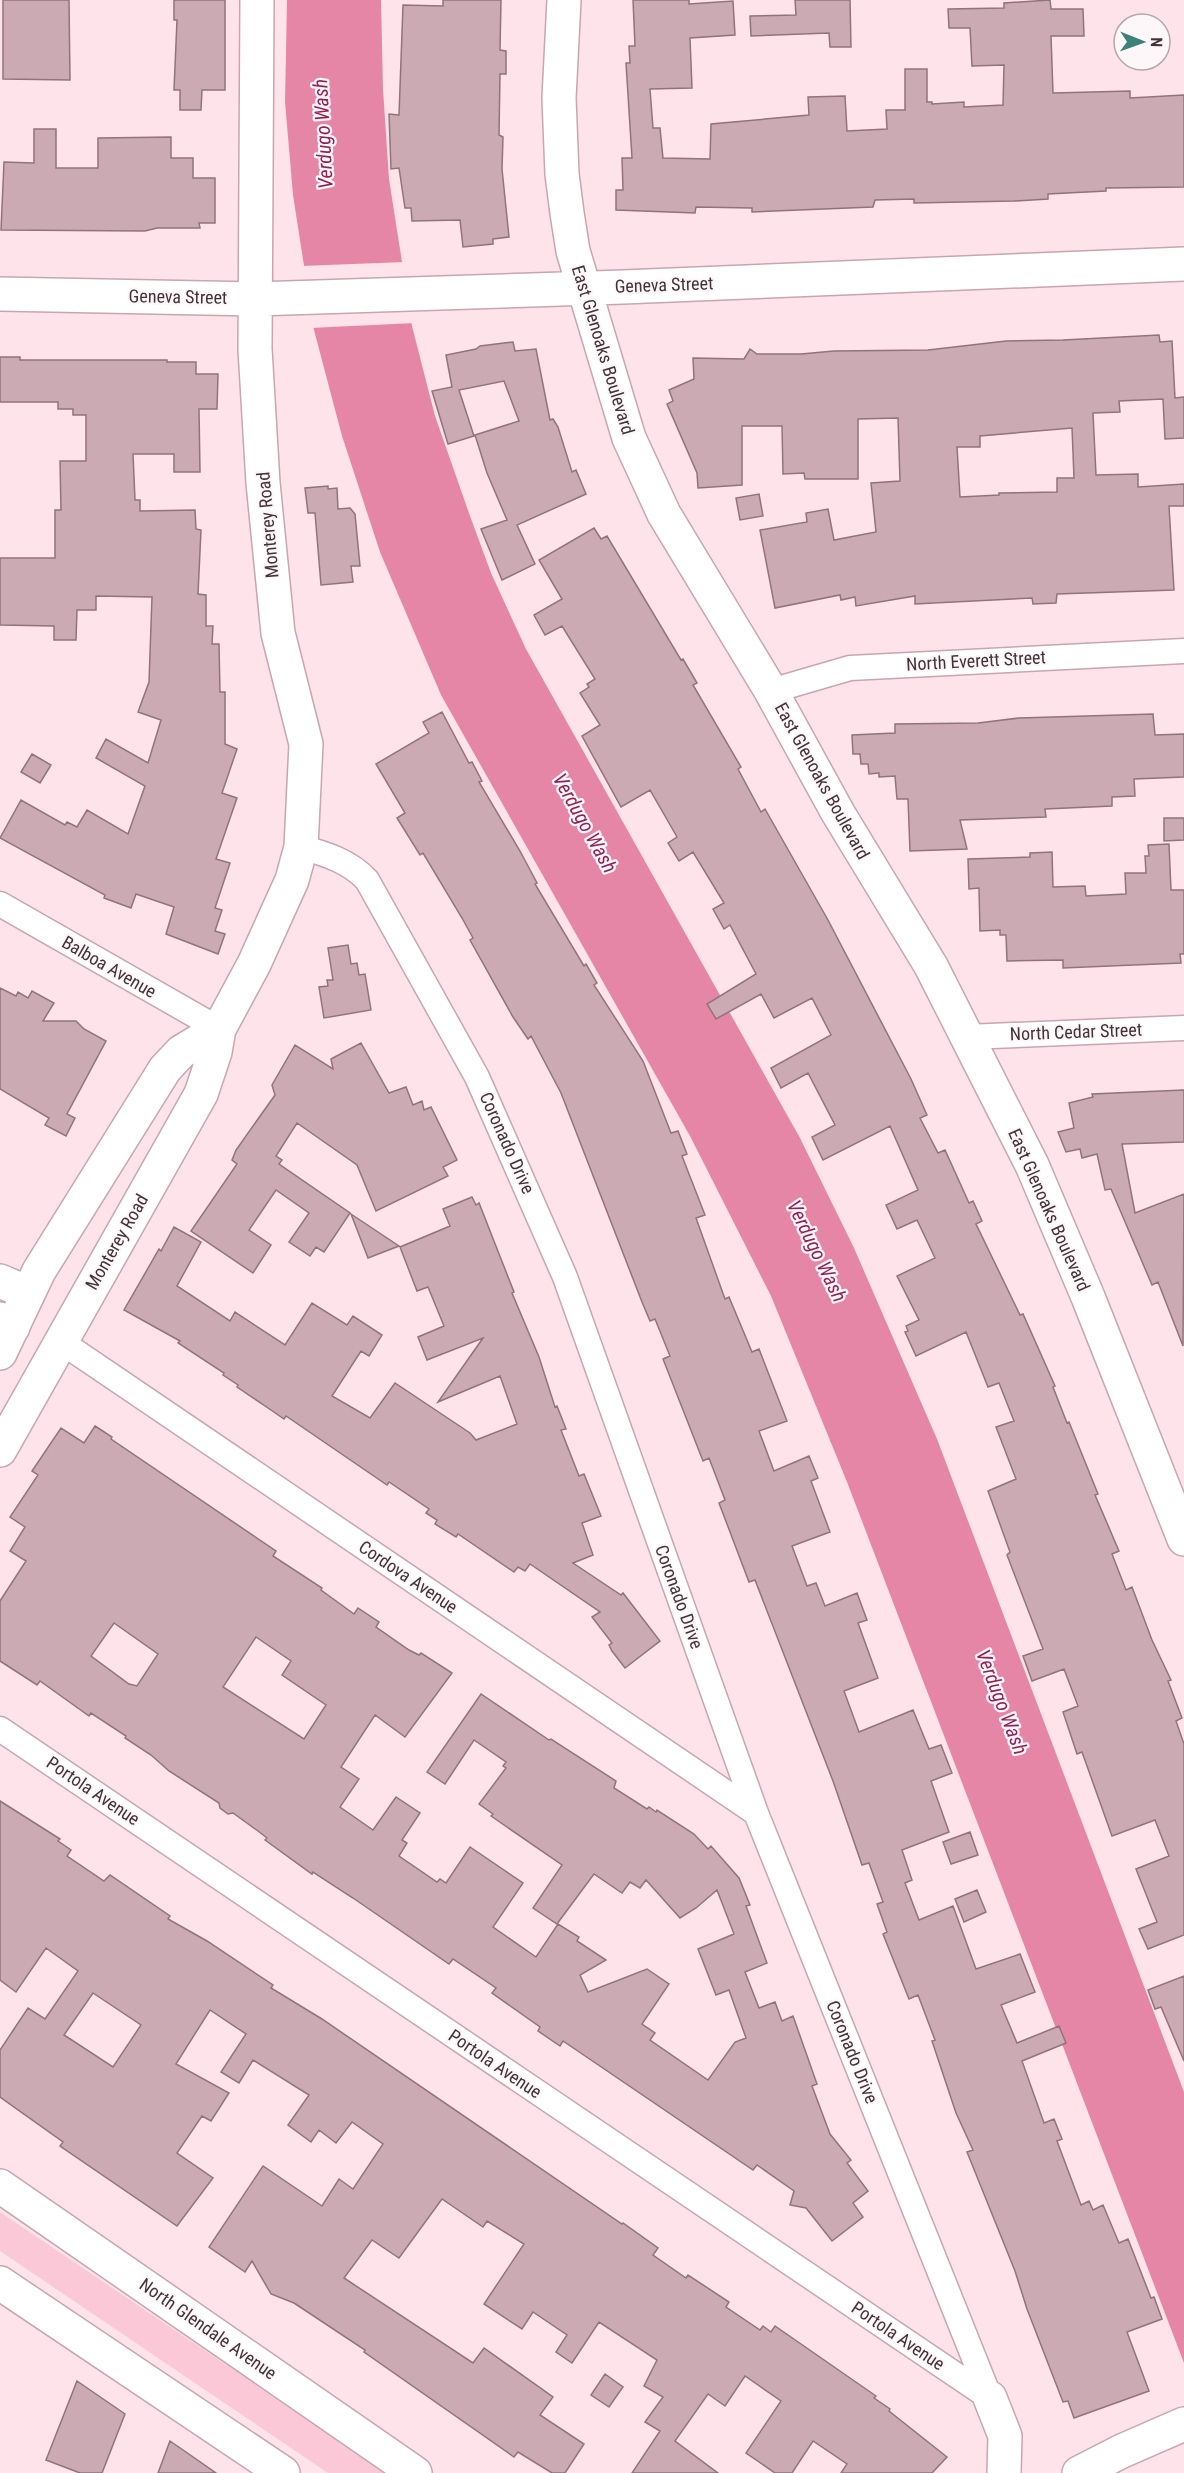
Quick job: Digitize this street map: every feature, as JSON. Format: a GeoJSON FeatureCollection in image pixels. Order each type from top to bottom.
{"type":"FeatureCollection","features":[{"type":"Feature","properties":{"kind":"main road","name":"Monterey Road"},"geometry":{"type":"LineString","coordinates":[[0,1450],[201,1094],[215,1052],[219,1029],[254,964],[288,890],[301,847],[306,744],[278,633],[255,349],[257,0]]}},
{"type":"Feature","properties":{"kind":"main road","name":"East Glenoaks Boulevard"},"geometry":{"type":"LineString","coordinates":[[564,0],[560,67],[562,174],[573,251],[629,438],[664,514],[771,691],[838,813],[931,966],[967,1037],[1036,1175],[1183,1533]]}},
{"type":"Feature","properties":{"kind":"main road","name":"Geneva Street"},"geometry":{"type":"LineString","coordinates":[[0,294],[304,297],[1184,264]]}},
{"type":"Feature","properties":{"kind":"main road"},"geometry":{"type":"LineString","coordinates":[[60,1341],[4,1333],[14,1287],[39,1271],[165,1069],[181,1052],[219,1029]]}},
{"type":"Feature","properties":{"kind":"main road"},"geometry":{"type":"LineString","coordinates":[[14,1287],[60,1341]]}},
{"type":"Feature","properties":{"kind":"main road","name":"North Glendale Avenue"},"geometry":{"type":"LineString","coordinates":[[0,2186],[415,2473]]}},
{"type":"Feature","properties":{"kind":"main road"},"geometry":{"type":"LineString","coordinates":[[0,2283],[283,2473]]}},
{"type":"Feature","properties":{"kind":"main road"},"geometry":{"type":"LineString","coordinates":[[990,2398],[1005,2436],[1004,2473]]}},
{"type":"Feature","properties":{"kind":"main road"},"geometry":{"type":"LineString","coordinates":[[1079,2473],[1184,2424]]}},
{"type":"Feature","properties":{"kind":"street","name":"North Everett Street"},"geometry":{"type":"LineString","coordinates":[[771,691],[850,668],[1184,651]]}},
{"type":"Feature","properties":{"kind":"street","name":"Coronado Drive"},"geometry":{"type":"LineString","coordinates":[[301,847],[341,861],[358,870],[367,880],[477,1077],[565,1277],[756,1813],[990,2398]]}},
{"type":"Feature","properties":{"kind":"street","name":"Balboa Avenue"},"geometry":{"type":"LineString","coordinates":[[0,904],[219,1029]]}},
{"type":"Feature","properties":{"kind":"street","name":"North Cedar Street"},"geometry":{"type":"LineString","coordinates":[[967,1037],[1184,1028]]}},
{"type":"Feature","properties":{"kind":"street","name":"Cordova Avenue"},"geometry":{"type":"LineString","coordinates":[[60,1341],[756,1813]]}},
{"type":"Feature","properties":{"kind":"street","name":"Portola Avenue"},"geometry":{"type":"LineString","coordinates":[[0,1729],[990,2398]]}},
{"type":"Feature","properties":{"kind":"shaded area"},"geometry":{"type":"Polygon","coordinates":[[[0,2212],[386,2473],[328,2473],[0,2251],[0,2212]]]}},
{"type":"Feature","properties":{"kind":"water","name":"Verdugo Wash"},"geometry":{"type":"Polygon","coordinates":[[[287,0],[381,0],[383,89],[389,179],[412,326],[435,416],[491,573],[526,649],[800,1138],[854,1248],[937,1439],[1184,2092],[1184,2363],[847,1482],[771,1296],[690,1136],[441,695],[380,552],[342,436],[314,330],[293,195],[285,102],[287,0]]]}},
{"type":"Feature","properties":{"kind":"pier"},"geometry":{"type":"Polygon","coordinates":[[[405,262],[415,323],[310,328],[301,266],[405,262]]]}},
{"type":"Feature","properties":{"kind":"building"},"geometry":{"type":"Polygon","coordinates":[[[3,0],[69,0],[70,80],[3,79],[3,0]]]}},
{"type":"Feature","properties":{"kind":"building"},"geometry":{"type":"Polygon","coordinates":[[[174,0],[225,0],[225,90],[202,90],[201,110],[180,110],[180,90],[174,90],[177,20],[174,20],[174,0]]]}},
{"type":"Feature","properties":{"kind":"building"},"geometry":{"type":"Polygon","coordinates":[[[443,0],[501,0],[500,50],[506,51],[506,74],[500,74],[499,135],[503,137],[502,169],[509,237],[493,239],[493,244],[463,247],[460,220],[412,221],[411,208],[405,208],[399,168],[391,169],[389,114],[399,115],[403,5],[443,6],[443,0]]]}},
{"type":"Feature","properties":{"kind":"building"},"geometry":{"type":"Polygon","coordinates":[[[633,0],[689,0],[689,4],[733,1],[735,35],[690,38],[692,88],[650,89],[653,128],[660,128],[663,158],[710,159],[711,124],[809,115],[808,97],[845,96],[847,131],[887,129],[886,110],[905,110],[905,69],[927,69],[927,102],[932,102],[932,104],[964,102],[964,107],[1003,105],[1004,65],[972,66],[970,28],[949,28],[948,9],[1004,8],[1004,3],[1050,0],[1051,9],[1083,9],[1084,36],[1051,36],[1053,93],[1130,91],[1130,98],[1184,95],[1184,187],[1106,188],[1106,191],[1048,194],[1048,199],[1014,201],[914,203],[914,199],[875,200],[873,207],[752,212],[752,208],[696,207],[695,213],[616,210],[616,190],[623,190],[622,158],[632,158],[626,63],[630,63],[629,46],[635,46],[633,0]]]}},
{"type":"Feature","properties":{"kind":"building"},"geometry":{"type":"Polygon","coordinates":[[[795,0],[850,0],[851,47],[830,47],[829,33],[751,36],[750,16],[796,15],[795,0]]]}},
{"type":"Feature","properties":{"kind":"building"},"geometry":{"type":"Polygon","coordinates":[[[34,129],[56,129],[56,168],[98,168],[98,138],[171,137],[171,158],[193,158],[193,178],[215,178],[215,223],[199,223],[200,228],[157,228],[145,231],[1,230],[4,162],[34,163],[34,129]]]}},
{"type":"Feature","properties":{"kind":"building"},"geometry":{"type":"Polygon","coordinates":[[[1159,335],[1160,342],[1172,341],[1175,398],[1184,397],[1184,438],[1165,439],[1163,399],[1119,401],[1120,412],[1093,413],[1096,475],[1138,474],[1138,487],[1184,484],[1184,506],[1169,506],[1174,590],[1057,594],[1056,603],[1033,604],[1032,598],[915,604],[915,596],[856,606],[855,597],[841,600],[840,595],[775,608],[760,530],[807,522],[806,513],[828,509],[834,540],[876,532],[871,483],[900,481],[898,418],[858,419],[858,479],[805,479],[804,473],[783,474],[782,426],[742,426],[742,485],[698,488],[697,473],[667,404],[673,401],[669,390],[694,379],[693,358],[744,359],[750,349],[757,354],[801,354],[834,351],[928,350],[1006,341],[1159,335]],[[1072,428],[980,436],[980,447],[957,447],[960,497],[999,495],[999,493],[1057,492],[1057,478],[1074,478],[1072,428]]]}},
{"type":"Feature","properties":{"kind":"building"},"geometry":{"type":"Polygon","coordinates":[[[513,342],[515,351],[536,349],[550,420],[553,419],[558,427],[572,472],[576,470],[586,494],[517,525],[535,564],[502,580],[481,529],[507,520],[487,473],[475,435],[519,421],[504,381],[459,390],[474,436],[448,444],[432,391],[452,387],[446,355],[476,349],[480,346],[513,342]]]}},
{"type":"Feature","properties":{"kind":"building"},"geometry":{"type":"Polygon","coordinates":[[[0,357],[20,357],[20,360],[196,362],[196,374],[218,374],[217,409],[199,409],[200,472],[174,472],[174,454],[133,454],[135,500],[140,500],[140,511],[195,510],[196,529],[201,530],[198,594],[206,595],[206,626],[213,626],[212,644],[219,644],[220,692],[225,692],[225,744],[237,749],[222,793],[237,798],[216,859],[230,863],[215,908],[222,910],[215,931],[225,934],[218,954],[166,934],[174,907],[136,894],[131,908],[104,898],[105,895],[0,838],[21,800],[65,825],[67,822],[77,827],[87,810],[128,834],[145,786],[96,758],[106,739],[148,763],[161,720],[138,712],[149,682],[152,597],[96,596],[96,610],[77,610],[76,640],[54,640],[54,626],[0,625],[0,558],[55,558],[55,510],[61,510],[60,461],[86,461],[86,415],[73,415],[73,409],[58,409],[58,402],[0,402],[0,357]]]}},
{"type":"Feature","properties":{"kind":"building"},"geometry":{"type":"Polygon","coordinates":[[[328,486],[328,489],[337,488],[338,509],[350,508],[355,514],[360,566],[351,566],[353,582],[321,585],[315,513],[308,513],[305,488],[328,486]]]}},
{"type":"Feature","properties":{"kind":"building"},"geometry":{"type":"Polygon","coordinates":[[[759,494],[763,516],[740,520],[736,498],[759,494]]]}},
{"type":"Feature","properties":{"kind":"building"},"geometry":{"type":"Polygon","coordinates":[[[594,528],[601,539],[607,536],[681,660],[683,659],[697,683],[693,685],[741,767],[738,769],[761,812],[765,809],[828,920],[911,1079],[927,1115],[920,1118],[938,1153],[945,1150],[969,1203],[973,1201],[982,1221],[976,1224],[1020,1315],[1023,1314],[1055,1386],[1053,1387],[1119,1551],[1112,1554],[1126,1590],[1132,1587],[1152,1640],[1171,1680],[1168,1681],[1182,1718],[1176,1721],[1184,1744],[1184,1935],[1148,1949],[1139,1929],[1157,1922],[1136,1869],[1169,1856],[1155,1820],[1112,1836],[1082,1752],[1077,1754],[1063,1712],[1078,1706],[1064,1669],[1032,1681],[1023,1656],[1043,1649],[1007,1555],[1010,1552],[988,1491],[1016,1479],[996,1427],[1014,1421],[999,1383],[988,1387],[966,1332],[916,1356],[905,1332],[908,1331],[906,1326],[919,1320],[897,1276],[935,1258],[917,1220],[897,1229],[886,1205],[918,1190],[890,1126],[823,1160],[812,1137],[835,1125],[808,1073],[781,1088],[771,1068],[831,1035],[812,998],[774,1018],[761,994],[716,1019],[707,1004],[756,974],[730,925],[724,929],[713,909],[724,903],[693,852],[679,861],[668,843],[677,837],[650,790],[621,807],[582,736],[600,725],[580,693],[589,687],[587,684],[595,679],[562,626],[545,635],[534,615],[562,599],[539,560],[594,528]]]}},
{"type":"Feature","properties":{"kind":"building"},"geometry":{"type":"Polygon","coordinates":[[[442,712],[469,763],[472,762],[482,781],[479,782],[520,851],[537,883],[535,884],[584,966],[586,964],[597,983],[594,985],[643,1061],[671,1133],[678,1131],[687,1154],[682,1156],[705,1215],[696,1218],[725,1299],[729,1297],[752,1352],[759,1349],[787,1421],[759,1431],[774,1471],[809,1456],[818,1478],[811,1481],[830,1532],[792,1546],[807,1586],[816,1583],[825,1606],[857,1593],[867,1620],[858,1623],[878,1678],[844,1691],[859,1732],[913,1710],[929,1749],[941,1745],[952,1773],[931,1781],[949,1832],[902,1850],[912,1880],[905,1883],[919,1920],[953,1906],[976,1969],[1020,1954],[1035,1992],[1001,2005],[1017,2043],[1059,2026],[1066,2043],[1022,2061],[1044,2123],[1054,2119],[1062,2139],[1057,2141],[1081,2205],[1089,2201],[1093,2210],[1103,2205],[1119,2243],[1128,2239],[1151,2298],[1154,2297],[1162,2319],[1127,2332],[1149,2391],[1074,2418],[1068,2401],[1063,2402],[1027,2309],[1015,2271],[967,2152],[973,2150],[956,2113],[932,2041],[935,2040],[918,1995],[909,1999],[883,1934],[887,1932],[877,1904],[883,1902],[869,1863],[862,1865],[833,1781],[755,1580],[749,1582],[719,1503],[725,1500],[709,1458],[703,1461],[663,1359],[670,1356],[655,1319],[650,1321],[642,1302],[561,1093],[531,1036],[528,1039],[513,1017],[470,940],[473,938],[462,918],[423,853],[420,855],[397,818],[405,813],[376,764],[429,733],[423,722],[442,712]]]}},
{"type":"Feature","properties":{"kind":"building"},"geometry":{"type":"Polygon","coordinates":[[[1153,714],[1155,735],[1184,734],[1184,777],[1134,779],[1135,796],[1112,797],[1112,806],[1045,809],[1046,817],[960,820],[967,849],[910,851],[908,799],[897,799],[895,776],[879,777],[879,773],[869,774],[868,764],[861,764],[860,754],[853,754],[852,735],[895,733],[895,724],[978,723],[1019,718],[1153,714]]]}},
{"type":"Feature","properties":{"kind":"building"},"geometry":{"type":"Polygon","coordinates":[[[32,754],[51,765],[40,783],[21,772],[32,754]]]}},
{"type":"Feature","properties":{"kind":"building"},"geometry":{"type":"Polygon","coordinates":[[[1164,818],[1184,818],[1184,840],[1164,841],[1164,818]]]}},
{"type":"Feature","properties":{"kind":"building"},"geometry":{"type":"Polygon","coordinates":[[[1169,844],[1171,890],[1184,890],[1184,954],[1180,954],[1181,963],[1063,968],[1063,960],[1007,961],[1006,935],[1000,935],[1000,930],[980,931],[979,888],[969,889],[968,859],[1030,857],[1030,853],[1052,852],[1053,887],[1085,886],[1086,896],[1126,894],[1125,873],[1146,873],[1145,856],[1149,856],[1148,845],[1169,844]]]}},
{"type":"Feature","properties":{"kind":"building"},"geometry":{"type":"Polygon","coordinates":[[[348,945],[351,964],[357,963],[359,975],[365,974],[371,1010],[324,1018],[319,987],[328,986],[327,980],[333,980],[328,948],[348,945]]]}},
{"type":"Feature","properties":{"kind":"building"},"geometry":{"type":"Polygon","coordinates":[[[0,988],[16,996],[18,992],[28,998],[32,991],[54,1003],[43,1021],[76,1021],[84,1029],[106,1041],[67,1114],[75,1118],[66,1136],[45,1125],[49,1118],[0,1089],[0,988]]]}},
{"type":"Feature","properties":{"kind":"building"},"geometry":{"type":"Polygon","coordinates":[[[361,1043],[389,1093],[406,1087],[413,1105],[422,1101],[424,1110],[431,1107],[457,1160],[443,1167],[448,1176],[376,1211],[357,1165],[297,1123],[276,1156],[282,1160],[279,1164],[350,1213],[324,1252],[316,1247],[310,1256],[289,1242],[309,1213],[276,1190],[249,1230],[271,1245],[253,1273],[191,1231],[237,1164],[232,1160],[236,1150],[275,1095],[272,1085],[295,1045],[333,1069],[331,1059],[361,1043]]]}},
{"type":"Feature","properties":{"kind":"building"},"geometry":{"type":"Polygon","coordinates":[[[1184,1090],[1184,1142],[1122,1144],[1135,1213],[1184,1194],[1183,1346],[1158,1282],[1152,1285],[1111,1189],[1105,1190],[1097,1154],[1082,1158],[1080,1149],[1066,1152],[1058,1132],[1074,1128],[1069,1103],[1093,1097],[1092,1094],[1184,1090]]]}},
{"type":"Feature","properties":{"kind":"building"},"geometry":{"type":"Polygon","coordinates":[[[472,1197],[476,1205],[479,1203],[514,1292],[512,1293],[539,1357],[555,1407],[557,1406],[566,1429],[561,1430],[579,1476],[584,1474],[601,1516],[582,1523],[593,1555],[573,1563],[621,1595],[623,1593],[660,1641],[625,1668],[612,1651],[609,1645],[612,1643],[592,1617],[600,1612],[530,1564],[525,1571],[518,1567],[514,1572],[458,1534],[456,1537],[435,1524],[437,1520],[426,1513],[429,1509],[389,1482],[387,1485],[286,1416],[284,1419],[237,1387],[238,1385],[223,1375],[224,1373],[178,1343],[180,1341],[124,1310],[174,1227],[201,1242],[177,1286],[230,1321],[235,1312],[285,1345],[312,1303],[347,1325],[353,1316],[382,1335],[369,1356],[361,1351],[332,1396],[370,1418],[395,1383],[470,1433],[476,1440],[517,1424],[500,1376],[438,1402],[483,1338],[427,1360],[418,1337],[444,1326],[428,1287],[417,1291],[400,1247],[450,1226],[443,1209],[472,1197]]]}},
{"type":"Feature","properties":{"kind":"building"},"geometry":{"type":"Polygon","coordinates":[[[351,1214],[399,1246],[368,1258],[351,1214]]]}},
{"type":"Feature","properties":{"kind":"building"},"geometry":{"type":"Polygon","coordinates":[[[95,1426],[276,1551],[273,1556],[322,1588],[321,1590],[354,1614],[358,1608],[379,1622],[376,1627],[409,1650],[419,1655],[421,1653],[452,1673],[405,1737],[375,1715],[341,1767],[359,1779],[340,1807],[373,1830],[396,1797],[420,1813],[402,1840],[407,1843],[399,1856],[437,1882],[440,1879],[446,1883],[470,1847],[523,1883],[493,1927],[536,1957],[558,1924],[579,1937],[577,1941],[606,1960],[580,1975],[588,1992],[647,1969],[669,1984],[642,2024],[655,2033],[650,2040],[708,2080],[735,2042],[746,2038],[729,1990],[716,1995],[698,1949],[734,1934],[717,1890],[680,1918],[646,1880],[640,1888],[630,1882],[622,1893],[594,1874],[557,1924],[533,1908],[562,1865],[491,1816],[493,1814],[479,1804],[506,1768],[503,1766],[506,1762],[474,1740],[445,1784],[427,1772],[481,1694],[549,1740],[551,1739],[616,1781],[614,1788],[647,1809],[649,1807],[656,1812],[657,1810],[694,1834],[708,1849],[711,1846],[739,1878],[750,1905],[746,1906],[767,1963],[745,1972],[759,2008],[775,2002],[782,2021],[793,2016],[817,2084],[812,2086],[830,2134],[851,2160],[847,2163],[868,2191],[853,2203],[863,2217],[832,2241],[806,2208],[790,2205],[794,2191],[757,2165],[753,2170],[563,2041],[560,2046],[538,2031],[540,2027],[492,1993],[496,1988],[453,1959],[449,1964],[353,1898],[313,1872],[312,1874],[265,1840],[267,1838],[258,1831],[233,1813],[228,1814],[220,1808],[219,1803],[169,1771],[151,1755],[125,1738],[126,1736],[91,1713],[89,1716],[40,1681],[37,1685],[0,1661],[0,1601],[26,1561],[10,1551],[25,1527],[10,1517],[38,1475],[32,1471],[61,1428],[84,1443],[95,1426]],[[114,1623],[91,1656],[129,1684],[137,1686],[158,1654],[114,1623]],[[256,1637],[223,1687],[304,1739],[326,1705],[282,1675],[291,1661],[256,1637]]]}},
{"type":"Feature","properties":{"kind":"building"},"geometry":{"type":"Polygon","coordinates":[[[0,1801],[60,1839],[58,1841],[71,1850],[67,1856],[104,1881],[110,1875],[170,1916],[168,1919],[207,1941],[273,1985],[271,1988],[322,2019],[623,2223],[658,2248],[653,2255],[686,2278],[688,2275],[729,2302],[726,2307],[760,2330],[763,2326],[771,2332],[775,2326],[876,2396],[874,2398],[890,2409],[889,2411],[947,2457],[932,2473],[841,2473],[847,2464],[813,2441],[792,2473],[775,2473],[746,2453],[781,2401],[745,2376],[725,2406],[708,2394],[675,2441],[718,2473],[632,2473],[660,2431],[645,2422],[663,2397],[644,2386],[657,2360],[599,2322],[572,2363],[556,2352],[567,2335],[533,2312],[522,2329],[484,2304],[524,2244],[487,2221],[483,2227],[442,2199],[399,2258],[372,2240],[344,2278],[473,2363],[484,2348],[553,2397],[540,2415],[584,2444],[565,2473],[552,2473],[518,2452],[514,2457],[364,2352],[365,2350],[294,2303],[271,2294],[252,2261],[245,2272],[209,2247],[263,2166],[322,2206],[339,2179],[353,2189],[383,2144],[352,2122],[336,2143],[319,2130],[311,2142],[288,2125],[309,2095],[253,2060],[239,2083],[221,2072],[246,2034],[210,2010],[176,2064],[229,2093],[211,2121],[202,2116],[177,2153],[213,2178],[177,2226],[60,2146],[63,2142],[0,2097],[0,2050],[28,2008],[45,2019],[78,1971],[46,1948],[16,1992],[0,1980],[0,1801]],[[93,1993],[64,2035],[113,2067],[141,2025],[93,1993]]]}},
{"type":"Feature","properties":{"kind":"building"},"geometry":{"type":"Polygon","coordinates":[[[970,1832],[978,1855],[951,1864],[943,1842],[970,1832]]]}},
{"type":"Feature","properties":{"kind":"building"},"geometry":{"type":"Polygon","coordinates":[[[977,1890],[986,1912],[964,1922],[955,1899],[977,1890]]]}},
{"type":"Feature","properties":{"kind":"building"},"geometry":{"type":"Polygon","coordinates":[[[1184,1976],[1184,2061],[1161,2007],[1155,2009],[1148,1990],[1184,1976]]]}},
{"type":"Feature","properties":{"kind":"building"},"geometry":{"type":"Polygon","coordinates":[[[605,2374],[623,2387],[609,2407],[591,2395],[605,2374]]]}},
{"type":"Feature","properties":{"kind":"building"},"geometry":{"type":"Polygon","coordinates":[[[77,2381],[125,2414],[102,2473],[80,2473],[46,2460],[77,2381]]]}},
{"type":"Feature","properties":{"kind":"building"},"geometry":{"type":"Polygon","coordinates":[[[170,2441],[186,2452],[216,2473],[158,2473],[170,2441]]]}}]}
